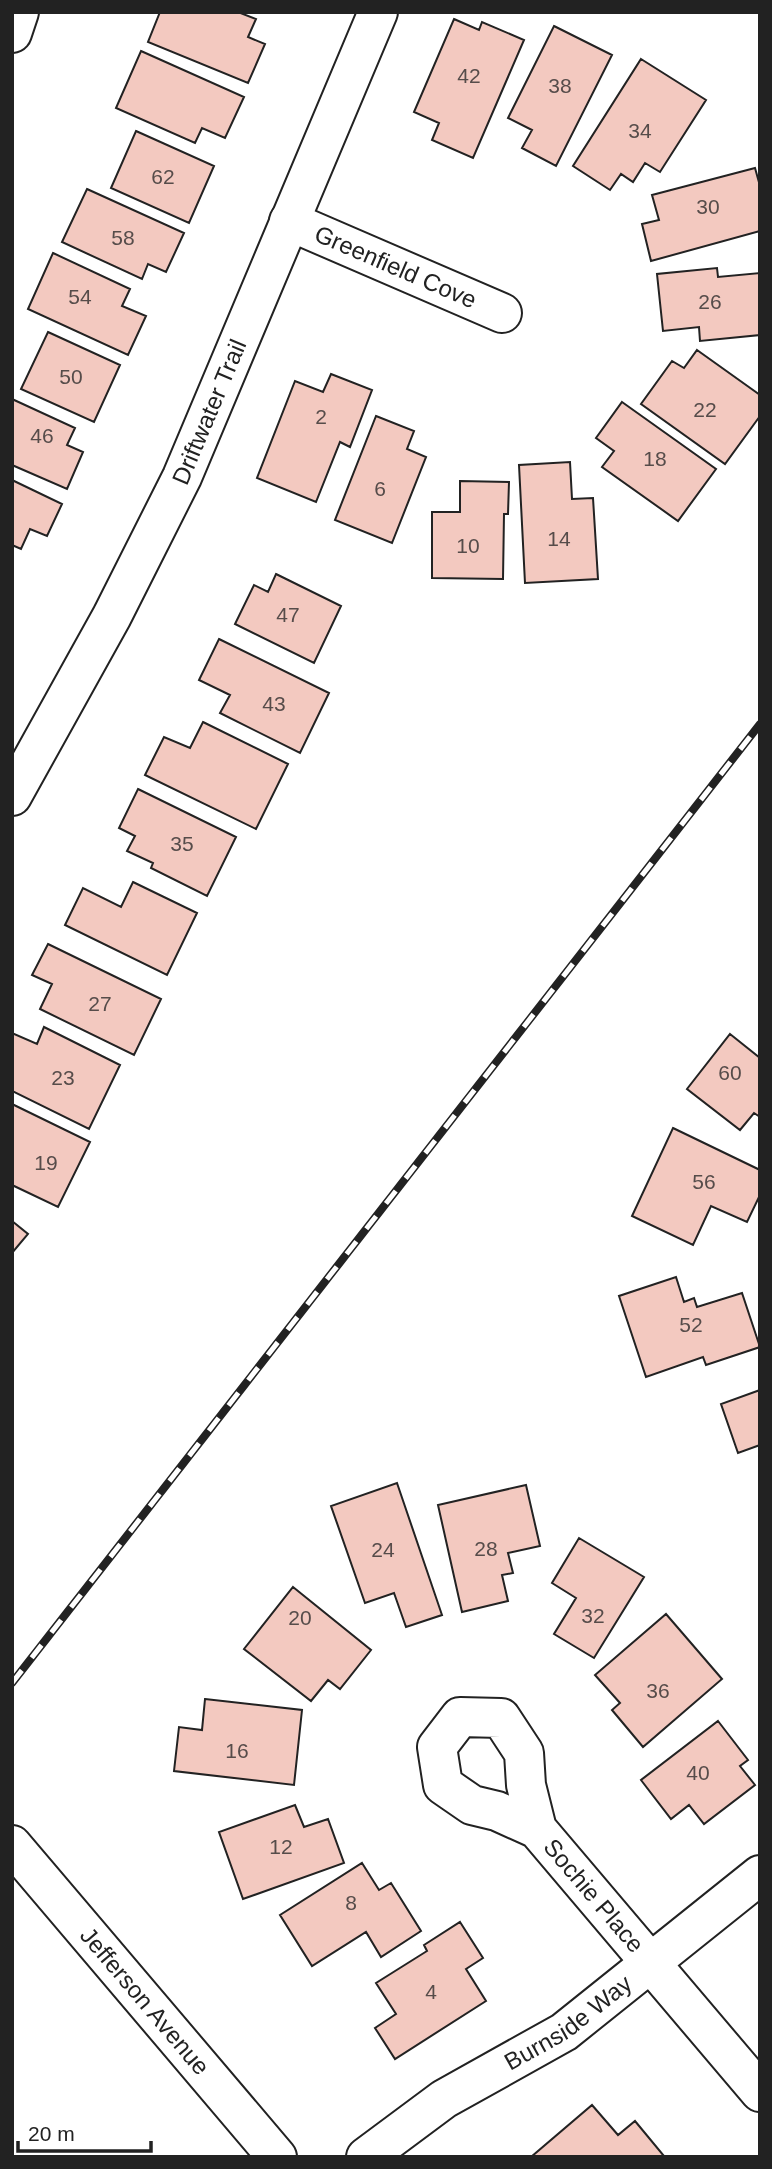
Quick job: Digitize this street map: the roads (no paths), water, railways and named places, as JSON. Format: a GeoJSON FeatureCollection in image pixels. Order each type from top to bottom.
{"type":"FeatureCollection","features":[{"type":"Feature","properties":{"kind":"street"},"geometry":{"type":"LineString","coordinates":[[12,33],[19,12]]}},
{"type":"Feature","properties":{"kind":"street","name":"Driftwater Trail"},"geometry":{"type":"LineString","coordinates":[[12,796],[112,616],[182,477],[378,12]]}},
{"type":"Feature","properties":{"kind":"street","name":"Greenfield Cove"},"geometry":{"type":"LineString","coordinates":[[289,221],[502,313]]}},
{"type":"Feature","properties":{"kind":"street","name":"Sochie Place"},"geometry":{"type":"LineString","coordinates":[[537,1829],[760,2092]]}},
{"type":"Feature","properties":{"kind":"street","name":"Jefferson Avenue"},"geometry":{"type":"LineString","coordinates":[[12,1845],[276,2157]]}},
{"type":"Feature","properties":{"kind":"street","name":"Burnside Way"},"geometry":{"type":"LineString","coordinates":[[366,2157],[444,2099],[565,2032],[760,1875]]}},
{"type":"Feature","properties":{"kind":"railway"},"geometry":{"type":"LineString","coordinates":[[12,1683],[760,724]]}}]}
